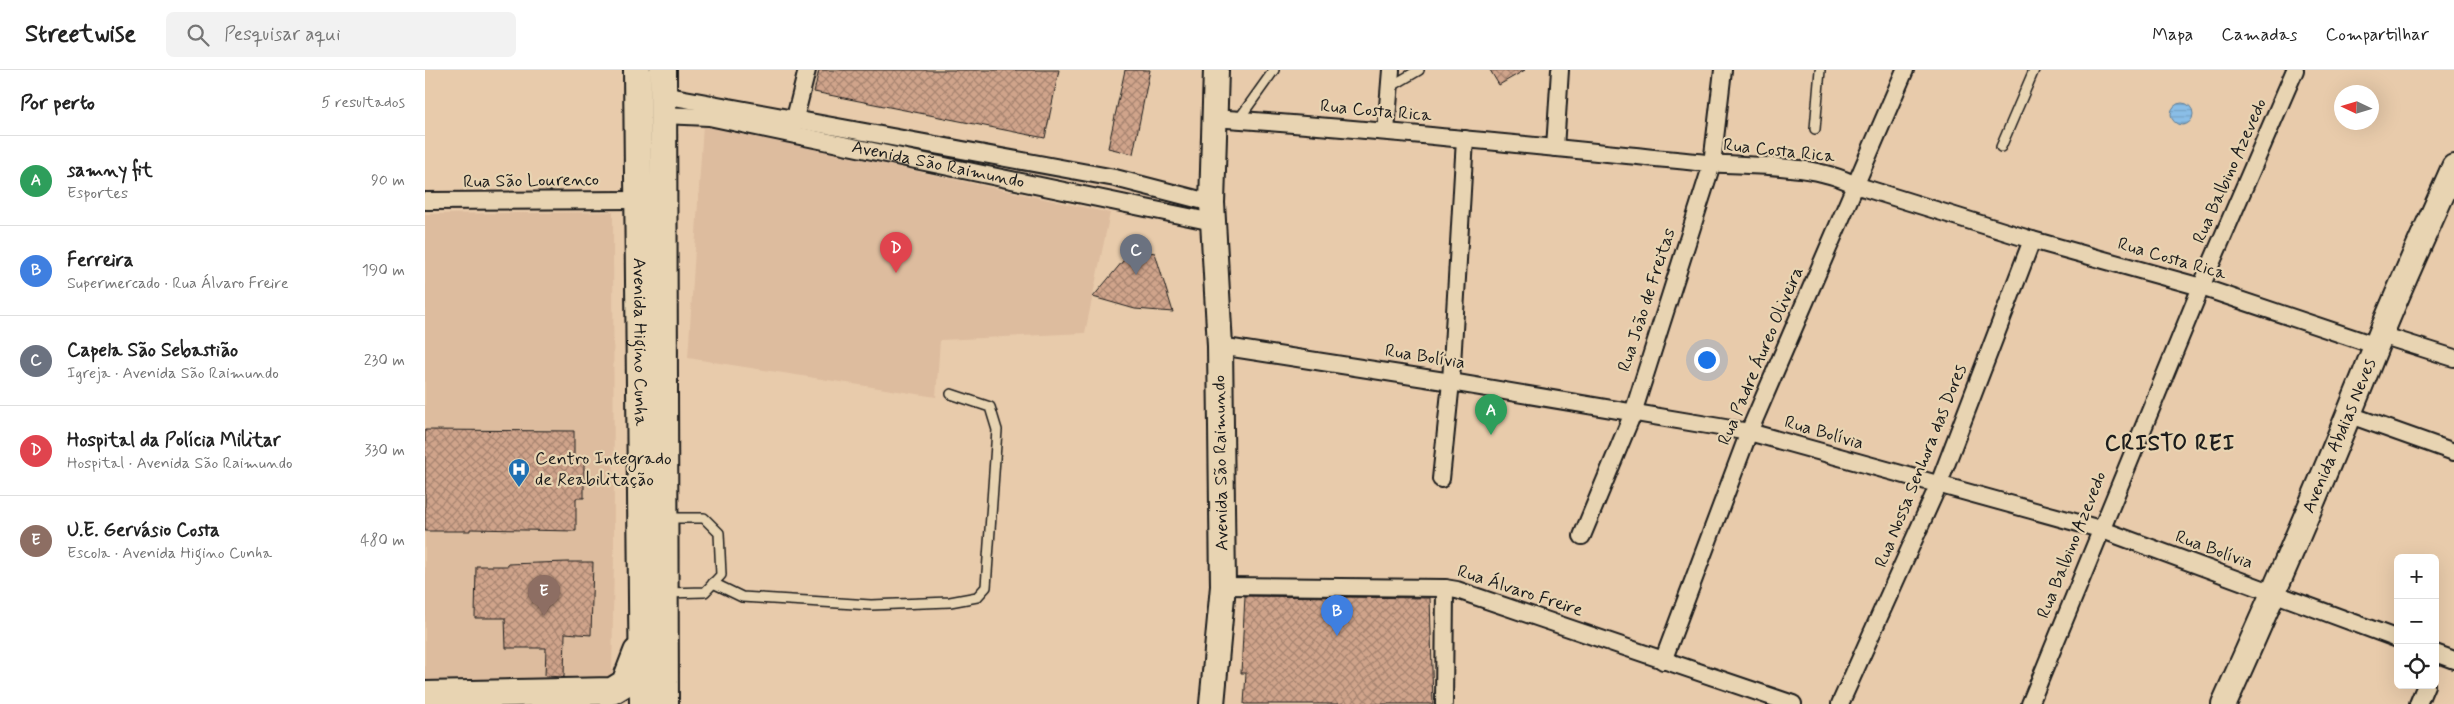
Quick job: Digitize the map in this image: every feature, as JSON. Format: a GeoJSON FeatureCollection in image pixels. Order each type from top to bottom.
{"type":"FeatureCollection","features":[{"type":"Feature","properties":{"kind":"main road","name":"Avenida Higino Cunha"},"geometry":{"type":"LineString","coordinates":[[637,70],[642,640],[654,704]]}},
{"type":"Feature","properties":{"kind":"main road","name":"Avenida Higino Cunha"},"geometry":{"type":"LineString","coordinates":[[654,704],[665,658],[662,93]]}},
{"type":"Feature","properties":{"kind":"main road"},"geometry":{"type":"LineString","coordinates":[[425,695],[612,691],[621,687],[628,678],[642,640]]}},
{"type":"Feature","properties":{"kind":"main road"},"geometry":{"type":"LineString","coordinates":[[665,658],[680,698],[685,704]]}},
{"type":"Feature","properties":{"kind":"street"},"geometry":{"type":"LineString","coordinates":[[792,127],[807,70]]}},
{"type":"Feature","properties":{"kind":"street","name":"Avenida São Raimundo"},"geometry":{"type":"LineString","coordinates":[[1212,704],[1223,586],[1220,346],[1212,212],[1213,118],[1216,70]]}},
{"type":"Feature","properties":{"kind":"street"},"geometry":{"type":"LineString","coordinates":[[1386,131],[1391,70]]}},
{"type":"Feature","properties":{"kind":"street"},"geometry":{"type":"LineString","coordinates":[[1555,148],[1560,70]]}},
{"type":"Feature","properties":{"kind":"street","name":"Rua João de Freitas"},"geometry":{"type":"LineString","coordinates":[[1582,536],[1633,413],[1712,164],[1723,70]]}},
{"type":"Feature","properties":{"kind":"street","name":"Rua Padre Áureo Oliveira"},"geometry":{"type":"LineString","coordinates":[[1663,660],[1749,432],[1905,70]]}},
{"type":"Feature","properties":{"kind":"street","name":"Rua Balbino Azevedo"},"geometry":{"type":"LineString","coordinates":[[2030,704],[2100,529],[2201,287],[2295,70]]}},
{"type":"Feature","properties":{"kind":"street","name":"Avenida São Raimundo"},"geometry":{"type":"LineString","coordinates":[[662,93],[709,117],[792,127],[1115,178],[1212,212]]}},
{"type":"Feature","properties":{"kind":"street","name":"Rua Costa Rica"},"geometry":{"type":"LineString","coordinates":[[1213,118],[1386,131],[1712,164],[1813,171],[1843,178],[1855,185],[2032,240],[2201,287],[2379,340],[2454,358]]}},
{"type":"Feature","properties":{"kind":"street","name":"Avenida São Raimundo"},"geometry":{"type":"LineString","coordinates":[[792,127],[1212,212]]}},
{"type":"Feature","properties":{"kind":"street"},"geometry":{"type":"LineString","coordinates":[[1441,479],[1451,382],[1465,139]]}},
{"type":"Feature","properties":{"kind":"street","name":"Avenida Abdias Neves"},"geometry":{"type":"LineString","coordinates":[[2224,704],[2350,415],[2379,340],[2451,182]]}},
{"type":"Feature","properties":{"kind":"street","name":"Rua São Lourenco"},"geometry":{"type":"LineString","coordinates":[[425,201],[637,200]]}},
{"type":"Feature","properties":{"kind":"street","name":"Rua Nossa Senhora das Dores"},"geometry":{"type":"LineString","coordinates":[[1840,704],[1938,486],[2032,240]]}},
{"type":"Feature","properties":{"kind":"street","name":"Rua Bolívia"},"geometry":{"type":"LineString","coordinates":[[1220,346],[1451,382],[1749,432],[1938,486],[2100,529],[2394,638]]}},
{"type":"Feature","properties":{"kind":"street"},"geometry":{"type":"LineString","coordinates":[[2350,415],[2454,452]]}},
{"type":"Feature","properties":{"kind":"street","name":"Rua Álvaro Freire"},"geometry":{"type":"LineString","coordinates":[[1223,586],[1445,588],[1467,592],[1793,704]]}},
{"type":"Feature","properties":{"kind":"street"},"geometry":{"type":"LineString","coordinates":[[1444,704],[1445,588]]}},
{"type":"Feature","properties":{"kind":"street"},"geometry":{"type":"LineString","coordinates":[[2418,704],[2424,689]]}},
{"type":"Feature","properties":{"kind":"lane"},"geometry":{"type":"LineString","coordinates":[[1239,119],[1274,70]]}},
{"type":"Feature","properties":{"kind":"lane"},"geometry":{"type":"LineString","coordinates":[[1389,87],[1419,70]]}},
{"type":"Feature","properties":{"kind":"lane"},"geometry":{"type":"LineString","coordinates":[[1815,128],[1820,70]]}},
{"type":"Feature","properties":{"kind":"lane"},"geometry":{"type":"LineString","coordinates":[[2001,147],[2034,70]]}},
{"type":"Feature","properties":{"kind":"lane"},"geometry":{"type":"LineString","coordinates":[[713,583],[742,598],[851,604],[950,602],[977,597],[986,587],[997,430],[990,407],[951,394]]}},
{"type":"Feature","properties":{"kind":"lane"},"geometry":{"type":"LineString","coordinates":[[663,518],[704,518],[719,534],[721,575],[705,592],[664,593]]}},
{"type":"Feature","properties":{"kind":"shaded area"},"geometry":{"type":"Polygon","coordinates":[[[703,125],[1110,213],[1085,333],[940,340],[936,397],[688,358],[703,125]]]}},
{"type":"Feature","properties":{"kind":"shaded area"},"geometry":{"type":"Polygon","coordinates":[[[613,212],[614,554],[612,677],[604,682],[425,683],[425,214],[613,212]]]}},
{"type":"Feature","properties":{"kind":"water"},"geometry":{"type":"Polygon","coordinates":[[[2182,103],[2190,106],[2193,114],[2190,122],[2182,125],[2174,122],[2171,114],[2174,106],[2182,103]]]}},
{"type":"Feature","properties":{"kind":"building"},"geometry":{"type":"Polygon","coordinates":[[[819,70],[1059,70],[1045,138],[814,92],[819,70]]]}},
{"type":"Feature","properties":{"kind":"building"},"geometry":{"type":"Polygon","coordinates":[[[1125,70],[1150,70],[1133,154],[1108,148],[1125,70]]]}},
{"type":"Feature","properties":{"kind":"building"},"geometry":{"type":"Polygon","coordinates":[[[1490,70],[1525,70],[1499,85],[1490,70]]]}},
{"type":"Feature","properties":{"kind":"building"},"geometry":{"type":"Polygon","coordinates":[[[1133,249],[1155,253],[1173,312],[1135,309],[1093,297],[1133,249]]]}},
{"type":"Feature","properties":{"kind":"building"},"geometry":{"type":"Polygon","coordinates":[[[425,430],[574,431],[574,458],[584,458],[584,498],[576,498],[576,531],[470,529],[470,531],[425,531],[425,430]]]}},
{"type":"Feature","properties":{"kind":"building"},"geometry":{"type":"Polygon","coordinates":[[[593,562],[591,635],[565,633],[564,677],[545,676],[546,648],[506,648],[505,618],[475,618],[476,566],[593,562]]]}},
{"type":"Feature","properties":{"kind":"building"},"geometry":{"type":"Polygon","coordinates":[[[1245,596],[1430,598],[1433,704],[1244,704],[1246,673],[1241,673],[1245,596]]]}},
{"type":"Feature","properties":{"kind":"place","name":"Hospital da Polícia Militar"},"geometry":{"type":"Point","coordinates":[896,273]}},
{"type":"Feature","properties":{"kind":"place","name":"Capela São Sebastião"},"geometry":{"type":"Point","coordinates":[1136,275]}},
{"type":"Feature","properties":{"kind":"place","name":"samny fit"},"geometry":{"type":"Point","coordinates":[1491,435]}},
{"type":"Feature","properties":{"kind":"place","name":"Centro Integrado de Reabilitação"},"geometry":{"type":"Point","coordinates":[519,488]}},
{"type":"Feature","properties":{"kind":"place","name":"U.E. Gervásio Costa"},"geometry":{"type":"Point","coordinates":[544,616]}},
{"type":"Feature","properties":{"kind":"place","name":"Ferreira"},"geometry":{"type":"Point","coordinates":[1337,636]}},
{"type":"Feature","properties":{"kind":"district","name":"CRISTO REI"},"geometry":{"type":"Point","coordinates":[2170,444]}}]}
